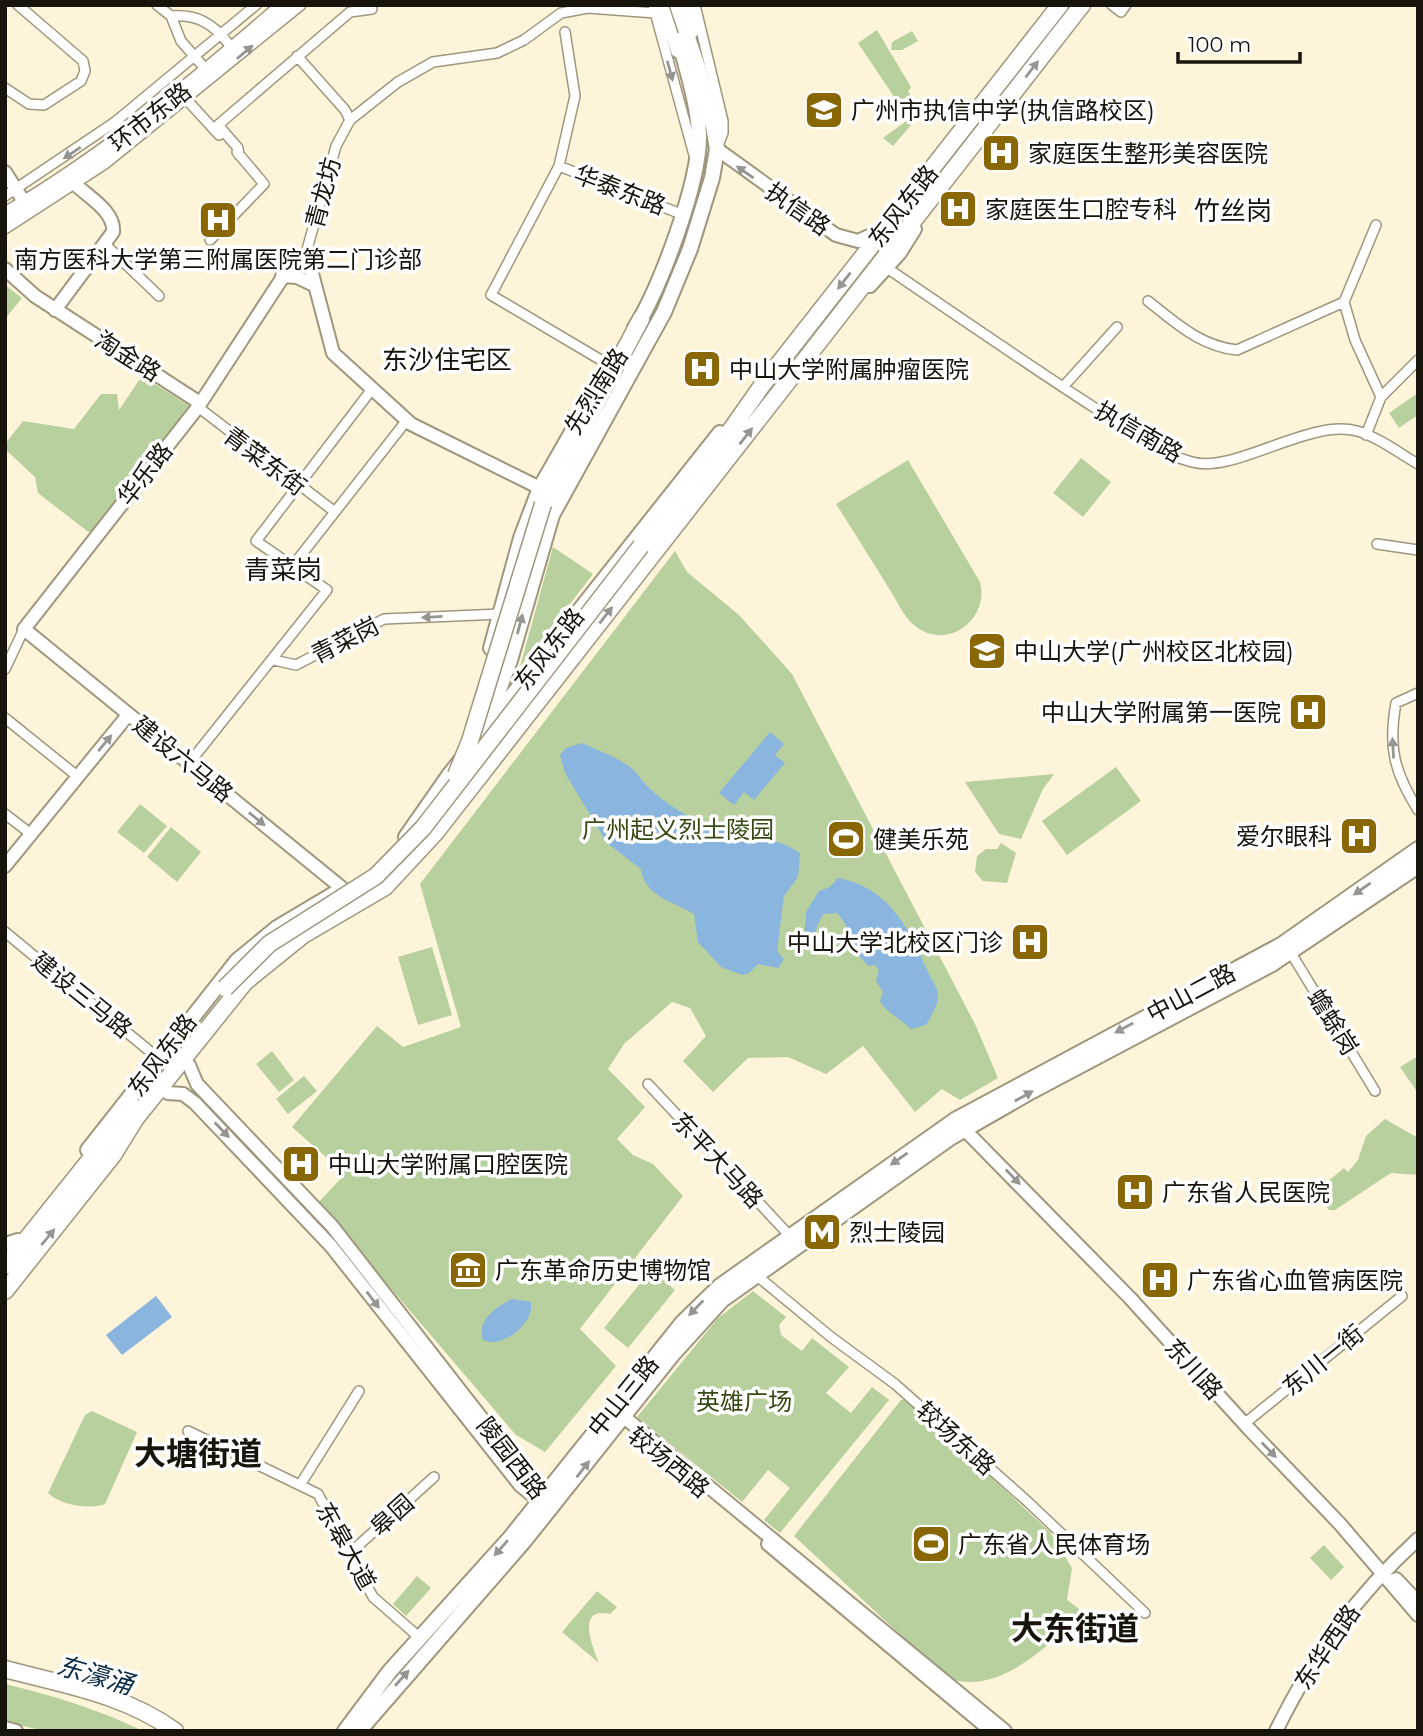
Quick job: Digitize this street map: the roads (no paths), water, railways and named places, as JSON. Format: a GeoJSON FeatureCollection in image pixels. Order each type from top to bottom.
{"type":"FeatureCollection","features":[{"type":"Feature","properties":{"kind":"highway","name":"环市东路"},"geometry":{"type":"LineString","coordinates":[[5,206],[14,194],[93,151],[198,61],[272,5]]}},
{"type":"Feature","properties":{"kind":"highway","name":"环市东路"},"geometry":{"type":"LineString","coordinates":[[5,216],[120,141],[285,5]]}},
{"type":"Feature","properties":{"kind":"highway","name":"东风东路"},"geometry":{"type":"LineString","coordinates":[[763,384],[1060,5]]}},
{"type":"Feature","properties":{"kind":"highway","name":"东风东路"},"geometry":{"type":"LineString","coordinates":[[5,1291],[113,1155],[144,1124],[247,995],[286,958],[315,936],[378,901],[404,881],[504,747],[1082,5]]}},
{"type":"Feature","properties":{"kind":"highway"},"geometry":{"type":"LineString","coordinates":[[445,798],[470,741],[541,496],[641,319]]}},
{"type":"Feature","properties":{"kind":"highway"},"geometry":{"type":"LineString","coordinates":[[445,798],[723,442],[763,384]]}},
{"type":"Feature","properties":{"kind":"highway","name":"东风东路"},"geometry":{"type":"LineString","coordinates":[[113,1155],[136,1118],[254,973],[303,935],[375,893],[398,875],[504,747]]}},
{"type":"Feature","properties":{"kind":"highway","name":"东风东路"},"geometry":{"type":"LineString","coordinates":[[5,1266],[225,988],[269,944],[376,876],[423,828],[445,798]]}},
{"type":"Feature","properties":{"kind":"highway"},"geometry":{"type":"LineString","coordinates":[[5,1669],[112,1697],[155,1716],[175,1731]]}},
{"type":"Feature","properties":{"kind":"highway"},"geometry":{"type":"LineString","coordinates":[[5,1676],[122,1709],[160,1731]]}},
{"type":"Feature","properties":{"kind":"main road","name":"先烈南路"},"geometry":{"type":"LineString","coordinates":[[447,817],[482,735],[512,651],[552,515],[664,312],[683,268],[712,178],[717,149],[670,5]]}},
{"type":"Feature","properties":{"kind":"main road","name":"先烈南路"},"geometry":{"type":"LineString","coordinates":[[633,370],[670,277],[705,154],[705,120],[677,5]]}},
{"type":"Feature","properties":{"kind":"main road","name":"先烈南路"},"geometry":{"type":"LineString","coordinates":[[450,774],[522,538],[541,496],[611,366],[641,319],[664,266],[681,214],[696,161],[699,131],[688,43]]}},
{"type":"Feature","properties":{"kind":"main road","name":"东风东路"},"geometry":{"type":"LineString","coordinates":[[5,1256],[12,1242],[209,993],[248,951],[289,920],[372,870],[401,842],[433,802],[450,774],[660,506],[763,384]]}},
{"type":"Feature","properties":{"kind":"main road"},"geometry":{"type":"LineString","coordinates":[[491,646],[494,652],[504,656],[512,651]]}},
{"type":"Feature","properties":{"kind":"main road","name":"中山二路"},"geometry":{"type":"LineString","coordinates":[[1258,965],[1418,849]]}},
{"type":"Feature","properties":{"kind":"main road","name":"中山二路"},"geometry":{"type":"LineString","coordinates":[[960,1125],[1258,965],[1291,953],[1418,866]]}},
{"type":"Feature","properties":{"kind":"main road","name":"中山三路"},"geometry":{"type":"LineString","coordinates":[[619,1416],[701,1303],[789,1235],[960,1125]]}},
{"type":"Feature","properties":{"kind":"main road","name":"中山三路"},"geometry":{"type":"LineString","coordinates":[[345,1731],[379,1685],[544,1502],[706,1316],[756,1275],[960,1125]]}},
{"type":"Feature","properties":{"kind":"main road","name":"中山三路"},"geometry":{"type":"LineString","coordinates":[[359,1731],[544,1502]]}},
{"type":"Feature","properties":{"kind":"street"},"geometry":{"type":"LineString","coordinates":[[5,88],[29,104],[44,105],[81,81],[85,71],[83,61],[18,5]]}},
{"type":"Feature","properties":{"kind":"street"},"geometry":{"type":"LineString","coordinates":[[158,5],[171,16],[181,41],[198,61]]}},
{"type":"Feature","properties":{"kind":"street"},"geometry":{"type":"LineString","coordinates":[[171,16],[196,16],[225,39],[256,5]]}},
{"type":"Feature","properties":{"kind":"street"},"geometry":{"type":"LineString","coordinates":[[5,229],[76,186],[187,100],[301,5]]}},
{"type":"Feature","properties":{"kind":"street"},"geometry":{"type":"LineString","coordinates":[[685,5],[692,68]]}},
{"type":"Feature","properties":{"kind":"street"},"geometry":{"type":"LineString","coordinates":[[695,5],[723,121],[723,133],[717,149]]}},
{"type":"Feature","properties":{"kind":"street"},"geometry":{"type":"LineString","coordinates":[[1112,5],[1121,12],[1126,5]]}},
{"type":"Feature","properties":{"kind":"street"},"geometry":{"type":"LineString","coordinates":[[657,8],[676,49],[692,68]]}},
{"type":"Feature","properties":{"kind":"street"},"geometry":{"type":"LineString","coordinates":[[657,8],[696,161]]}},
{"type":"Feature","properties":{"kind":"street","name":"青龙坊"},"geometry":{"type":"LineString","coordinates":[[541,496],[407,420],[333,354],[306,253],[336,146],[350,120],[398,82],[433,61],[497,54],[524,40],[559,9],[657,8]]}},
{"type":"Feature","properties":{"kind":"street"},"geometry":{"type":"LineString","coordinates":[[239,155],[238,148],[218,125],[350,12],[372,9]]}},
{"type":"Feature","properties":{"kind":"street"},"geometry":{"type":"LineString","coordinates":[[565,32],[575,96],[559,166],[491,295],[611,366]]}},
{"type":"Feature","properties":{"kind":"street"},"geometry":{"type":"LineString","coordinates":[[297,56],[345,110],[350,120]]}},
{"type":"Feature","properties":{"kind":"street"},"geometry":{"type":"LineString","coordinates":[[187,100],[264,184],[209,240]]}},
{"type":"Feature","properties":{"kind":"street","name":"执信路"},"geometry":{"type":"LineString","coordinates":[[717,149],[841,237],[864,240],[886,227]]}},
{"type":"Feature","properties":{"kind":"street","name":"华泰东路"},"geometry":{"type":"LineString","coordinates":[[559,166],[681,214]]}},
{"type":"Feature","properties":{"kind":"street"},"geometry":{"type":"LineString","coordinates":[[5,172],[14,194]]}},
{"type":"Feature","properties":{"kind":"street"},"geometry":{"type":"LineString","coordinates":[[55,310],[106,245],[114,223],[107,212],[76,186]]}},
{"type":"Feature","properties":{"kind":"street"},"geometry":{"type":"LineString","coordinates":[[824,334],[887,268],[911,236],[930,198]]}},
{"type":"Feature","properties":{"kind":"street"},"geometry":{"type":"LineString","coordinates":[[1376,226],[1343,302],[1355,340],[1381,397]]}},
{"type":"Feature","properties":{"kind":"street"},"geometry":{"type":"LineString","coordinates":[[106,245],[159,296]]}},
{"type":"Feature","properties":{"kind":"street","name":"淘金路"},"geometry":{"type":"LineString","coordinates":[[5,262],[21,283],[55,310]]}},
{"type":"Feature","properties":{"kind":"street","name":"华乐路"},"geometry":{"type":"LineString","coordinates":[[5,669],[24,629],[199,405],[282,276],[292,263],[309,262]]}},
{"type":"Feature","properties":{"kind":"street","name":"执信南路"},"geometry":{"type":"LineString","coordinates":[[887,268],[1063,387],[1158,446],[1196,463],[1227,460],[1325,431],[1348,430],[1367,435],[1418,464]]}},
{"type":"Feature","properties":{"kind":"street","name":"淘金路"},"geometry":{"type":"LineString","coordinates":[[5,269],[24,289],[199,405]]}},
{"type":"Feature","properties":{"kind":"street"},"geometry":{"type":"LineString","coordinates":[[282,276],[297,277],[314,285]]}},
{"type":"Feature","properties":{"kind":"street"},"geometry":{"type":"LineString","coordinates":[[1148,301],[1192,336],[1219,348],[1237,350],[1343,302]]}},
{"type":"Feature","properties":{"kind":"street"},"geometry":{"type":"LineString","coordinates":[[1063,387],[1117,327]]}},
{"type":"Feature","properties":{"kind":"street"},"geometry":{"type":"LineString","coordinates":[[1367,435],[1381,397],[1418,360]]}},
{"type":"Feature","properties":{"kind":"street"},"geometry":{"type":"LineString","coordinates":[[274,660],[327,590],[291,568],[256,541],[372,389]]}},
{"type":"Feature","properties":{"kind":"street","name":"青菜东街"},"geometry":{"type":"LineString","coordinates":[[199,405],[335,513]]}},
{"type":"Feature","properties":{"kind":"street"},"geometry":{"type":"LineString","coordinates":[[291,568],[407,420]]}},
{"type":"Feature","properties":{"kind":"street"},"geometry":{"type":"LineString","coordinates":[[1377,544],[1418,550]]}},
{"type":"Feature","properties":{"kind":"street","name":"青菜岗"},"geometry":{"type":"LineString","coordinates":[[194,757],[274,660],[296,665],[384,619],[501,614]]}},
{"type":"Feature","properties":{"kind":"street","name":"建设六马路"},"geometry":{"type":"LineString","coordinates":[[24,629],[342,890]]}},
{"type":"Feature","properties":{"kind":"street"},"geometry":{"type":"LineString","coordinates":[[1418,693],[1396,703],[1392,726],[1394,762],[1399,781],[1418,810]]}},
{"type":"Feature","properties":{"kind":"street"},"geometry":{"type":"LineString","coordinates":[[5,866],[128,715]]}},
{"type":"Feature","properties":{"kind":"street"},"geometry":{"type":"LineString","coordinates":[[5,718],[77,776]]}},
{"type":"Feature","properties":{"kind":"street"},"geometry":{"type":"LineString","coordinates":[[5,814],[31,834]]}},
{"type":"Feature","properties":{"kind":"street"},"geometry":{"type":"LineString","coordinates":[[342,890],[365,895],[375,893]]}},
{"type":"Feature","properties":{"kind":"street","name":"建设三马路"},"geometry":{"type":"LineString","coordinates":[[5,932],[158,1058]]}},
{"type":"Feature","properties":{"kind":"street","name":"蟾蜍岗"},"geometry":{"type":"LineString","coordinates":[[1291,953],[1376,1091]]}},
{"type":"Feature","properties":{"kind":"street","name":"陵园西路"},"geometry":{"type":"LineString","coordinates":[[189,1066],[191,1075],[203,1090],[332,1226],[544,1502]]}},
{"type":"Feature","properties":{"kind":"street","name":"东平大马路"},"geometry":{"type":"LineString","coordinates":[[648,1084],[789,1235]]}},
{"type":"Feature","properties":{"kind":"street"},"geometry":{"type":"LineString","coordinates":[[193,1101],[196,1091],[203,1090]]}},
{"type":"Feature","properties":{"kind":"street","name":"陵园西路"},"geometry":{"type":"LineString","coordinates":[[168,1093],[176,1092],[193,1101],[327,1242],[520,1485],[544,1502]]}},
{"type":"Feature","properties":{"kind":"street","name":"东川路"},"geometry":{"type":"LineString","coordinates":[[960,1125],[1121,1288],[1244,1424],[1384,1571],[1418,1602]]}},
{"type":"Feature","properties":{"kind":"street"},"geometry":{"type":"LineString","coordinates":[[327,1242],[332,1226]]}},
{"type":"Feature","properties":{"kind":"street","name":"较场东路"},"geometry":{"type":"LineString","coordinates":[[756,1275],[831,1337],[895,1384],[1028,1502],[1145,1613]]}},
{"type":"Feature","properties":{"kind":"street","name":"东川一街"},"geometry":{"type":"LineString","coordinates":[[1244,1424],[1402,1296]]}},
{"type":"Feature","properties":{"kind":"street"},"geometry":{"type":"LineString","coordinates":[[300,1485],[359,1391]]}},
{"type":"Feature","properties":{"kind":"street","name":"较场西路"},"geometry":{"type":"LineString","coordinates":[[619,1416],[991,1731]]}},
{"type":"Feature","properties":{"kind":"street","name":"较场西路"},"geometry":{"type":"LineString","coordinates":[[619,1416],[1005,1731]]}},
{"type":"Feature","properties":{"kind":"street","name":"东皋大道"},"geometry":{"type":"LineString","coordinates":[[188,1431],[318,1494],[373,1597],[420,1638]]}},
{"type":"Feature","properties":{"kind":"street","name":"皋园"},"geometry":{"type":"LineString","coordinates":[[350,1553],[435,1477]]}},
{"type":"Feature","properties":{"kind":"street","name":"东华西路"},"geometry":{"type":"LineString","coordinates":[[1276,1731],[1324,1644],[1384,1571],[1418,1539]]}},
{"type":"Feature","properties":{"kind":"street","name":"东川路"},"geometry":{"type":"LineString","coordinates":[[1384,1571],[1418,1615]]}},
{"type":"Feature","properties":{"kind":"street"},"geometry":{"type":"LineString","coordinates":[[5,1728],[16,1731]]}},
{"type":"Feature","properties":{"kind":"water"},"geometry":{"type":"Polygon","coordinates":[[[770,732],[784,744],[775,755],[785,763],[754,800],[744,792],[734,805],[719,793],[770,732]]]}},
{"type":"Feature","properties":{"kind":"water"},"geometry":{"type":"Polygon","coordinates":[[[582,743],[633,769],[662,799],[694,819],[712,827],[780,843],[800,853],[798,877],[784,896],[777,951],[784,959],[778,968],[758,964],[749,973],[742,975],[721,967],[698,942],[694,914],[653,892],[643,878],[641,869],[607,843],[565,773],[560,755],[566,748],[582,743]]]}},
{"type":"Feature","properties":{"kind":"water"},"geometry":{"type":"Polygon","coordinates":[[[838,878],[870,890],[883,900],[913,939],[938,992],[936,1007],[926,1025],[911,1029],[883,1005],[880,1001],[883,992],[876,981],[879,970],[862,959],[854,947],[847,927],[837,913],[824,914],[810,949],[804,943],[806,912],[819,891],[830,887],[838,878]]]}},
{"type":"Feature","properties":{"kind":"water"},"geometry":{"type":"Polygon","coordinates":[[[156,1296],[172,1317],[122,1355],[106,1335],[156,1296]]]}},
{"type":"Feature","properties":{"kind":"water"},"geometry":{"type":"Polygon","coordinates":[[[512,1299],[531,1302],[528,1318],[516,1333],[508,1338],[491,1342],[483,1340],[482,1326],[485,1320],[494,1310],[512,1299]]]}},
{"type":"Feature","properties":{"kind":"place","name":"广州市执信中学(执信路校区)"},"geometry":{"type":"Point","coordinates":[824,110]}},
{"type":"Feature","properties":{"kind":"place","name":"家庭医生整形美容医院"},"geometry":{"type":"Point","coordinates":[1001,153]}},
{"type":"Feature","properties":{"kind":"place","name":"家庭医生口腔专科"},"geometry":{"type":"Point","coordinates":[958,209]}},
{"type":"Feature","properties":{"kind":"place","name":"南方医科大学第三附属医院第二门诊部"},"geometry":{"type":"Point","coordinates":[218,220]}},
{"type":"Feature","properties":{"kind":"place","name":"中山大学附属肿瘤医院"},"geometry":{"type":"Point","coordinates":[702,369]}},
{"type":"Feature","properties":{"kind":"place","name":"中山大学(广州校区北校园)"},"geometry":{"type":"Point","coordinates":[987,651]}},
{"type":"Feature","properties":{"kind":"place","name":"中山大学附属第一医院"},"geometry":{"type":"Point","coordinates":[1308,712]}},
{"type":"Feature","properties":{"kind":"place","name":"爱尔眼科"},"geometry":{"type":"Point","coordinates":[1359,836]}},
{"type":"Feature","properties":{"kind":"place","name":"健美乐苑"},"geometry":{"type":"Point","coordinates":[846,839]}},
{"type":"Feature","properties":{"kind":"place","name":"中山大学北校区门诊"},"geometry":{"type":"Point","coordinates":[1030,942]}},
{"type":"Feature","properties":{"kind":"place","name":"中山大学附属口腔医院"},"geometry":{"type":"Point","coordinates":[301,1164]}},
{"type":"Feature","properties":{"kind":"place","name":"广东省人民医院"},"geometry":{"type":"Point","coordinates":[1135,1192]}},
{"type":"Feature","properties":{"kind":"place","name":"烈士陵园"},"geometry":{"type":"Point","coordinates":[822,1232]}},
{"type":"Feature","properties":{"kind":"place","name":"广东革命历史博物馆"},"geometry":{"type":"Point","coordinates":[468,1270]}},
{"type":"Feature","properties":{"kind":"place","name":"广东省心血管病医院"},"geometry":{"type":"Point","coordinates":[1160,1280]}},
{"type":"Feature","properties":{"kind":"place","name":"广东省人民体育场"},"geometry":{"type":"Point","coordinates":[931,1544]}},
{"type":"Feature","properties":{"kind":"district","name":"竹丝岗"},"geometry":{"type":"Point","coordinates":[1233,211]}},
{"type":"Feature","properties":{"kind":"district","name":"东沙住宅区"},"geometry":{"type":"Point","coordinates":[447,360]}},
{"type":"Feature","properties":{"kind":"district","name":"青菜岗"},"geometry":{"type":"Point","coordinates":[283,570]}},
{"type":"Feature","properties":{"kind":"district","name":"大塘街道"},"geometry":{"type":"Point","coordinates":[198,1453]}},
{"type":"Feature","properties":{"kind":"district","name":"大东街道"},"geometry":{"type":"Point","coordinates":[1075,1628]}},
{"type":"Feature","properties":{"kind":"park label","name":"广州起义烈士陵园"},"geometry":{"type":"Point","coordinates":[678,829]}},
{"type":"Feature","properties":{"kind":"park label","name":"英雄广场"},"geometry":{"type":"Point","coordinates":[744,1401]}},
{"type":"Feature","properties":{"kind":"water label","name":"东濠涌"},"geometry":{"type":"Point","coordinates":[95,1675]}}]}
